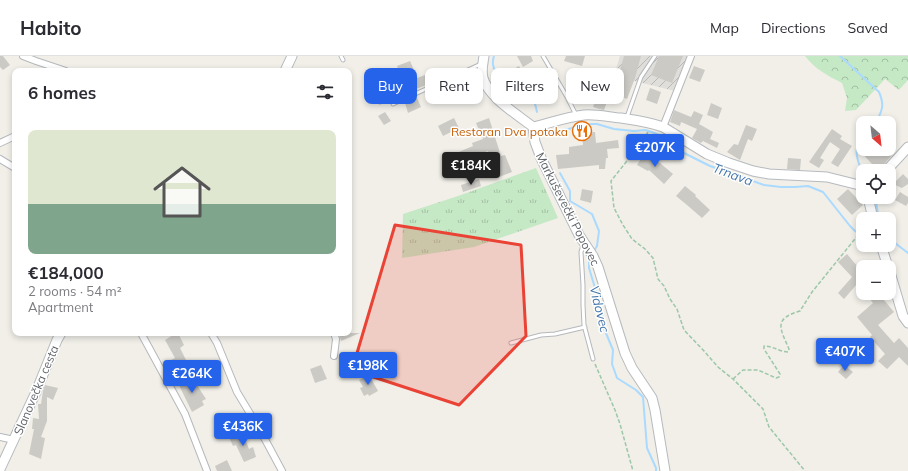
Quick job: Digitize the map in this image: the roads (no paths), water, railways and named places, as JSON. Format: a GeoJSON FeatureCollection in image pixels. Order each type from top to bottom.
{"type":"FeatureCollection","features":[{"type":"Feature","properties":{"kind":"street"},"geometry":{"type":"LineString","coordinates":[[22,56],[57,68]]}},
{"type":"Feature","properties":{"kind":"street"},"geometry":{"type":"LineString","coordinates":[[286,68],[292,56]]}},
{"type":"Feature","properties":{"kind":"street"},"geometry":{"type":"LineString","coordinates":[[663,127],[691,56]]}},
{"type":"Feature","properties":{"kind":"street"},"geometry":{"type":"LineString","coordinates":[[483,60],[483,77],[491,93],[533,127],[584,115],[602,115],[655,124],[663,127],[708,154],[747,169],[769,174],[827,177],[856,184]]}},
{"type":"Feature","properties":{"kind":"street","name":"Markuševečki Popovec"},"geometry":{"type":"LineString","coordinates":[[533,127],[535,142],[541,158],[569,216],[598,267],[625,353],[632,368],[652,398],[665,471]]}},
{"type":"Feature","properties":{"kind":"street"},"geometry":{"type":"LineString","coordinates":[[0,143],[12,137]]}},
{"type":"Feature","properties":{"kind":"street"},"geometry":{"type":"LineString","coordinates":[[892,164],[908,147]]}},
{"type":"Feature","properties":{"kind":"street"},"geometry":{"type":"LineString","coordinates":[[0,159],[12,166]]}},
{"type":"Feature","properties":{"kind":"street"},"geometry":{"type":"LineString","coordinates":[[896,292],[903,316],[908,323]]}},
{"type":"Feature","properties":{"kind":"street","name":"Slanovečka cesta"},"geometry":{"type":"LineString","coordinates":[[0,469],[36,392],[59,336]]}},
{"type":"Feature","properties":{"kind":"street"},"geometry":{"type":"LineString","coordinates":[[143,336],[185,414],[207,471]]}},
{"type":"Feature","properties":{"kind":"street"},"geometry":{"type":"LineString","coordinates":[[213,336],[218,343],[238,392],[282,471]]}},
{"type":"Feature","properties":{"kind":"street"},"geometry":{"type":"LineString","coordinates":[[334,356],[335,336]]}},
{"type":"Feature","properties":{"kind":"street"},"geometry":{"type":"LineString","coordinates":[[0,437],[14,440]]}},
{"type":"Feature","properties":{"kind":"lane"},"geometry":{"type":"LineString","coordinates":[[341,56],[343,60]]}},
{"type":"Feature","properties":{"kind":"lane"},"geometry":{"type":"LineString","coordinates":[[543,56],[577,116]]}},
{"type":"Feature","properties":{"kind":"lane"},"geometry":{"type":"LineString","coordinates":[[626,119],[641,77],[655,56]]}},
{"type":"Feature","properties":{"kind":"lane"},"geometry":{"type":"LineString","coordinates":[[417,92],[483,60]]}},
{"type":"Feature","properties":{"kind":"lane"},"geometry":{"type":"LineString","coordinates":[[588,249],[581,252],[585,327],[592,358]]}},
{"type":"Feature","properties":{"kind":"lane"},"geometry":{"type":"LineString","coordinates":[[511,343],[541,335],[555,334],[585,327]]}},
{"type":"Feature","properties":{"kind":"waterway","name":"Trnava"},"geometry":{"type":"LineString","coordinates":[[494,56],[493,64],[495,70],[500,76],[527,92],[532,97],[537,112]]}},
{"type":"Feature","properties":{"kind":"waterway"},"geometry":{"type":"LineString","coordinates":[[840,56],[879,92],[882,101],[880,116]]}},
{"type":"Feature","properties":{"kind":"waterway","name":"Trnava"},"geometry":{"type":"LineString","coordinates":[[545,134],[591,124],[597,124],[614,129],[634,131],[645,130],[652,132],[661,136],[680,151],[710,166],[764,185],[781,187],[808,186],[823,192],[856,232]]}},
{"type":"Feature","properties":{"kind":"waterway"},"geometry":{"type":"LineString","coordinates":[[857,156],[859,164]]}},
{"type":"Feature","properties":{"kind":"waterway","name":"Vidovec"},"geometry":{"type":"LineString","coordinates":[[560,173],[570,191],[570,201],[592,214],[599,231],[597,246],[594,251]]}},
{"type":"Feature","properties":{"kind":"waterway"},"geometry":{"type":"LineString","coordinates":[[876,204],[878,212]]}},
{"type":"Feature","properties":{"kind":"waterway","name":"Trnava"},"geometry":{"type":"LineString","coordinates":[[896,244],[908,253]]}},
{"type":"Feature","properties":{"kind":"waterway","name":"Vidovec"},"geometry":{"type":"LineString","coordinates":[[591,257],[589,259],[589,268],[602,311],[603,326],[613,350],[612,364],[617,378],[636,390],[643,397],[647,448],[656,471]]}},
{"type":"Feature","properties":{"kind":"place","name":"Restoran Dva potoka"},"geometry":{"type":"Point","coordinates":[582,131]}}]}
